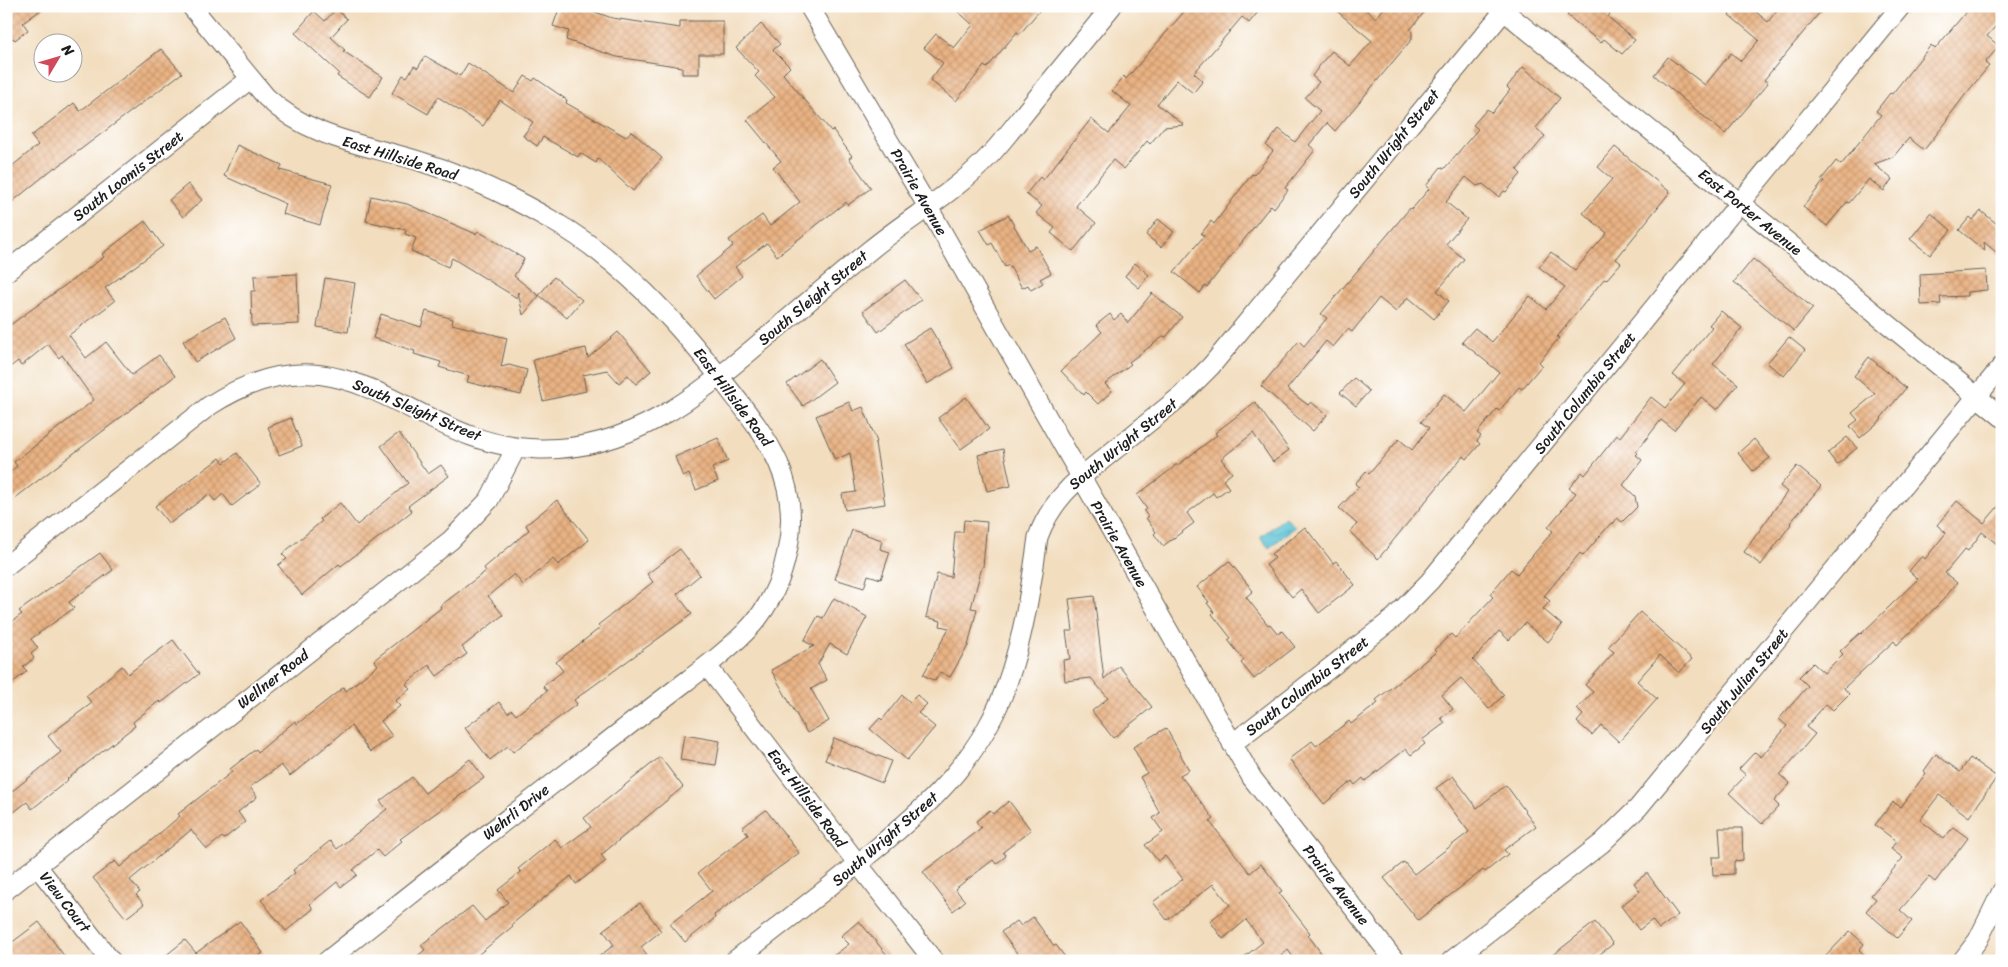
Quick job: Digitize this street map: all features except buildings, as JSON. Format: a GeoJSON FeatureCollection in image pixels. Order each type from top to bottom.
{"type":"FeatureCollection","features":[{"type":"Feature","properties":{"kind":"street","name":"East Hillside Road"},"geometry":{"type":"LineString","coordinates":[[191,6],[250,79],[277,107],[301,123],[334,138],[449,171],[503,193],[556,222],[594,248],[644,290],[720,377],[765,436],[774,451],[787,486],[791,524],[788,551],[779,580],[766,606],[745,633],[707,666],[934,961]]}},
{"type":"Feature","properties":{"kind":"street","name":"Prairie Avenue"},"geometry":{"type":"LineString","coordinates":[[809,6],[928,207],[1252,778],[1395,961]]}},
{"type":"Feature","properties":{"kind":"street","name":"South Sleight Street"},"geometry":{"type":"LineString","coordinates":[[6,566],[210,406],[247,385],[268,378],[303,373],[329,375],[354,382],[382,393],[446,426],[516,448],[557,449],[589,445],[620,436],[650,423],[682,404],[720,377],[870,249],[969,176],[992,153],[1112,6]]}},
{"type":"Feature","properties":{"kind":"street","name":"South Columbia Street"},"geometry":{"type":"LineString","coordinates":[[1232,744],[1394,618],[1415,598],[1901,6]]}},
{"type":"Feature","properties":{"kind":"street","name":"East Porter Avenue"},"geometry":{"type":"LineString","coordinates":[[1504,8],[2002,418]]}},
{"type":"Feature","properties":{"kind":"street","name":"South Wright Street"},"geometry":{"type":"LineString","coordinates":[[734,961],[858,864],[917,814],[947,785],[988,726],[1004,692],[1018,644],[1038,537],[1044,520],[1065,491],[1181,396],[1211,366],[1504,8]]}},
{"type":"Feature","properties":{"kind":"street","name":"South Loomis Street"},"geometry":{"type":"LineString","coordinates":[[6,272],[250,79]]}},
{"type":"Feature","properties":{"kind":"street","name":"South Julian Street"},"geometry":{"type":"LineString","coordinates":[[1451,961],[1602,843],[1638,808],[2002,366]]}},
{"type":"Feature","properties":{"kind":"street","name":"Wellner Road"},"geometry":{"type":"LineString","coordinates":[[6,890],[450,540],[489,500],[516,448]]}},
{"type":"Feature","properties":{"kind":"street","name":"Wehrli Drive"},"geometry":{"type":"LineString","coordinates":[[327,961],[525,805],[707,666]]}},
{"type":"Feature","properties":{"kind":"street","name":"View Court"},"geometry":{"type":"LineString","coordinates":[[37,866],[111,961]]}},
{"type":"Feature","properties":{"kind":"street"},"geometry":{"type":"LineString","coordinates":[[1962,961],[1978,940],[2002,891]]}},
{"type":"Feature","properties":{"kind":"water"},"geometry":{"type":"Polygon","coordinates":[[[1286,517],[1295,527],[1269,548],[1260,537],[1286,517]]]}}]}
